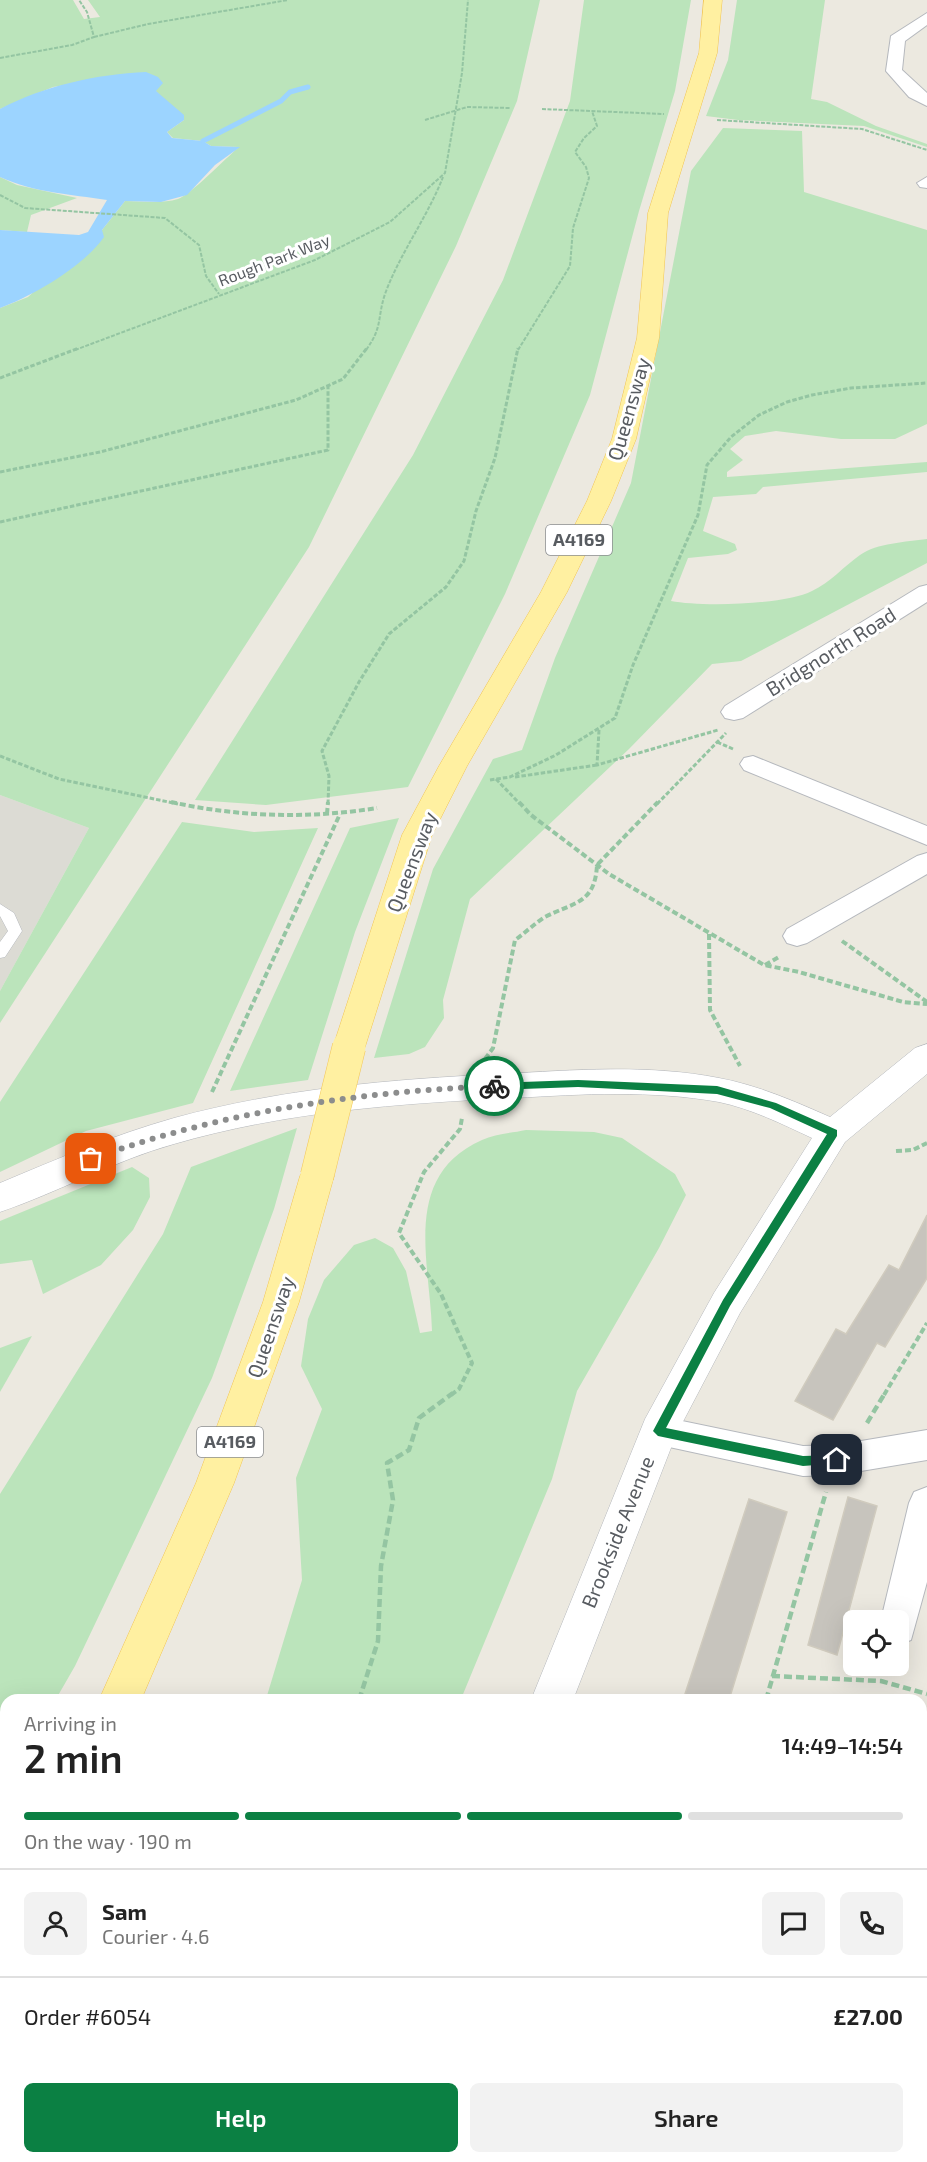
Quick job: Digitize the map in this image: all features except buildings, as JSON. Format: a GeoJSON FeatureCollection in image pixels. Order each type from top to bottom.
{"type":"FeatureCollection","features":[{"type":"Feature","properties":{"kind":"main road","name":"Queensway"},"geometry":{"type":"LineString","coordinates":[[123,1694],[215,1483],[281,1302],[317,1176],[349,1047],[417,836],[453,766],[554,592],[598,501],[624,439],[648,338],[658,213],[708,53],[713,0]]}},
{"type":"Feature","properties":{"kind":"street"},"geometry":{"type":"LineString","coordinates":[[927,18],[897,39],[894,71],[915,93],[927,101]]}},
{"type":"Feature","properties":{"kind":"street","name":"Bridgnorth Road"},"geometry":{"type":"LineString","coordinates":[[734,719],[927,592]]}},
{"type":"Feature","properties":{"kind":"street"},"geometry":{"type":"LineString","coordinates":[[753,764],[927,836]]}},
{"type":"Feature","properties":{"kind":"street"},"geometry":{"type":"LineString","coordinates":[[807,930],[927,862]]}},
{"type":"Feature","properties":{"kind":"street","name":"Brookside Avenue"},"geometry":{"type":"LineString","coordinates":[[554,1694],[658,1431],[726,1303],[833,1133],[927,1056]]}},
{"type":"Feature","properties":{"kind":"street"},"geometry":{"type":"LineString","coordinates":[[0,1198],[130,1145],[197,1125],[355,1096],[578,1083],[717,1090],[759,1101],[833,1133]]}},
{"type":"Feature","properties":{"kind":"street"},"geometry":{"type":"LineString","coordinates":[[658,1431],[803,1461],[837,1460],[927,1445]]}},
{"type":"Feature","properties":{"kind":"street"},"geometry":{"type":"LineString","coordinates":[[902,1610],[927,1503]]}},
{"type":"Feature","properties":{"kind":"lane"},"geometry":{"type":"LineString","coordinates":[[0,909],[9,916],[15,931],[0,953]]}},
{"type":"Feature","properties":{"kind":"path"},"geometry":{"type":"LineString","coordinates":[[79,0],[87,12],[94,37]]}},
{"type":"Feature","properties":{"kind":"path"},"geometry":{"type":"LineString","coordinates":[[0,58],[72,45],[94,37],[148,24],[288,0]]}},
{"type":"Feature","properties":{"kind":"path"},"geometry":{"type":"LineString","coordinates":[[0,472],[100,452],[202,423],[296,400],[343,379],[378,334],[385,295],[406,249],[431,208],[445,173],[468,0]]}},
{"type":"Feature","properties":{"kind":"path"},"geometry":{"type":"LineString","coordinates":[[425,120],[467,107],[510,108]]}},
{"type":"Feature","properties":{"kind":"path"},"geometry":{"type":"LineString","coordinates":[[542,109],[664,114]]}},
{"type":"Feature","properties":{"kind":"path"},"geometry":{"type":"LineString","coordinates":[[327,814],[329,776],[322,751],[354,690],[389,634],[446,587],[464,561],[476,511],[495,458],[519,346],[570,266],[573,228],[589,178],[586,167],[575,152],[584,138],[597,126],[592,111]]}},
{"type":"Feature","properties":{"kind":"path"},"geometry":{"type":"LineString","coordinates":[[717,120],[862,129],[927,150]]}},
{"type":"Feature","properties":{"kind":"path","name":"Rough Park Way"},"geometry":{"type":"LineString","coordinates":[[0,378],[219,294],[315,260],[390,222],[445,173]]}},
{"type":"Feature","properties":{"kind":"path"},"geometry":{"type":"LineString","coordinates":[[0,195],[25,207],[165,218],[199,245],[206,276],[219,294]]}},
{"type":"Feature","properties":{"kind":"path"},"geometry":{"type":"LineString","coordinates":[[510,777],[599,730],[615,718],[642,644],[698,515],[707,465],[732,436],[759,416],[787,402],[812,395],[850,388],[927,382]]}},
{"type":"Feature","properties":{"kind":"path"},"geometry":{"type":"LineString","coordinates":[[0,522],[328,450],[328,386]]}},
{"type":"Feature","properties":{"kind":"path"},"geometry":{"type":"LineString","coordinates":[[490,780],[597,765],[734,719]]}},
{"type":"Feature","properties":{"kind":"path"},"geometry":{"type":"LineString","coordinates":[[361,1694],[378,1641],[381,1566],[393,1500],[387,1463],[409,1450],[419,1418],[459,1389],[472,1363],[441,1294],[399,1233],[423,1172],[460,1129],[466,1088],[493,1048],[515,940],[546,917],[585,900],[598,878],[597,865],[734,719]]}},
{"type":"Feature","properties":{"kind":"path"},"geometry":{"type":"LineString","coordinates":[[597,765],[599,730]]}},
{"type":"Feature","properties":{"kind":"path"},"geometry":{"type":"LineString","coordinates":[[0,756],[59,779],[207,810],[284,815],[340,814],[377,808]]}},
{"type":"Feature","properties":{"kind":"path"},"geometry":{"type":"LineString","coordinates":[[496,779],[531,814],[597,865],[764,965],[799,972],[903,1002],[927,1003]]}},
{"type":"Feature","properties":{"kind":"path"},"geometry":{"type":"LineString","coordinates":[[197,1125],[340,814]]}},
{"type":"Feature","properties":{"kind":"path"},"geometry":{"type":"LineString","coordinates":[[807,930],[927,1003]]}},
{"type":"Feature","properties":{"kind":"path"},"geometry":{"type":"LineString","coordinates":[[709,933],[710,1010],[759,1101]]}},
{"type":"Feature","properties":{"kind":"path"},"geometry":{"type":"LineString","coordinates":[[896,1151],[913,1150],[927,1143]]}},
{"type":"Feature","properties":{"kind":"path"},"geometry":{"type":"LineString","coordinates":[[768,1694],[837,1460],[862,1431],[927,1323]]}},
{"type":"Feature","properties":{"kind":"path"},"geometry":{"type":"LineString","coordinates":[[772,1676],[881,1681],[927,1694]]}},
{"type":"Feature","properties":{"kind":"shaded area"},"geometry":{"type":"Polygon","coordinates":[[[0,795],[89,828],[0,991],[0,795]]]}},
{"type":"Feature","properties":{"kind":"green space"},"geometry":{"type":"Polygon","coordinates":[[[0,0],[73,0],[84,19],[100,17],[88,0],[540,0],[517,101],[456,246],[309,547],[0,1023],[0,991],[89,828],[0,795],[0,308],[28,297],[102,230],[125,201],[158,202],[178,199],[199,184],[239,147],[211,146],[203,141],[173,138],[167,132],[184,120],[138,73],[53,87],[0,109],[0,0]]]}},
{"type":"Feature","properties":{"kind":"green space"},"geometry":{"type":"Polygon","coordinates":[[[584,0],[691,0],[675,91],[639,211],[590,395],[505,594],[408,787],[266,805],[195,800],[413,455],[503,280],[570,101],[584,0]]]}},
{"type":"Feature","properties":{"kind":"green space"},"geometry":{"type":"Polygon","coordinates":[[[737,0],[825,0],[811,99],[827,102],[876,126],[927,144],[927,147],[864,126],[738,120],[706,116],[728,60],[737,0]]]}},
{"type":"Feature","properties":{"kind":"green space"},"geometry":{"type":"Polygon","coordinates":[[[723,128],[802,131],[804,192],[927,230],[927,424],[895,439],[841,439],[776,431],[745,436],[730,449],[743,460],[727,472],[727,477],[927,462],[927,472],[763,487],[756,494],[713,497],[703,531],[735,544],[737,550],[728,554],[688,558],[671,601],[743,604],[799,596],[825,584],[867,551],[901,542],[927,539],[927,563],[741,661],[712,664],[629,749],[470,899],[443,1000],[444,1018],[425,1047],[409,1054],[374,1058],[433,869],[493,759],[522,750],[555,658],[631,483],[691,171],[723,128]]]}},
{"type":"Feature","properties":{"kind":"green space"},"geometry":{"type":"Polygon","coordinates":[[[0,177],[17,185],[77,198],[31,215],[27,232],[0,230],[0,177]]]}},
{"type":"Feature","properties":{"kind":"green space"},"geometry":{"type":"Polygon","coordinates":[[[399,818],[355,932],[308,1080],[230,1091],[350,828],[399,818]]]}},
{"type":"Feature","properties":{"kind":"green space"},"geometry":{"type":"Polygon","coordinates":[[[182,822],[254,832],[318,828],[193,1103],[86,1131],[0,1172],[0,1102],[182,822]]]}},
{"type":"Feature","properties":{"kind":"green space"},"geometry":{"type":"Polygon","coordinates":[[[297,1128],[274,1209],[212,1378],[75,1666],[59,1694],[0,1694],[0,1494],[163,1234],[191,1167],[297,1128]]]}},
{"type":"Feature","properties":{"kind":"green space"},"geometry":{"type":"Polygon","coordinates":[[[526,1130],[594,1132],[622,1138],[675,1174],[686,1195],[659,1248],[577,1391],[552,1479],[463,1694],[268,1694],[302,1580],[296,1478],[322,1409],[301,1366],[308,1319],[324,1280],[354,1245],[375,1238],[393,1248],[406,1271],[420,1333],[432,1331],[426,1249],[426,1223],[430,1198],[440,1175],[457,1156],[482,1140],[526,1130]]]}},
{"type":"Feature","properties":{"kind":"green space"},"geometry":{"type":"Polygon","coordinates":[[[132,1167],[149,1178],[150,1197],[133,1230],[101,1265],[43,1294],[32,1260],[0,1264],[0,1221],[132,1167]]]}},
{"type":"Feature","properties":{"kind":"green space"},"geometry":{"type":"Polygon","coordinates":[[[32,1336],[0,1392],[0,1348],[32,1336]]]}},
{"type":"Feature","properties":{"kind":"water"},"geometry":{"type":"Polygon","coordinates":[[[146,72],[158,77],[163,83],[156,91],[184,115],[184,120],[167,132],[172,138],[203,141],[211,146],[240,147],[215,165],[187,195],[161,202],[125,201],[102,230],[104,237],[84,259],[42,288],[0,308],[0,230],[79,235],[88,232],[107,200],[39,190],[0,177],[0,109],[34,94],[71,83],[109,75],[146,72]]]}},
{"type":"Feature","properties":{"kind":"waterway"},"geometry":{"type":"LineString","coordinates":[[203,141],[281,101],[290,92],[308,87]]}},
{"type":"Feature","properties":{"kind":"way so far"},"geometry":{"type":"LineString","coordinates":[[91,1159],[197,1125],[284,1107],[355,1096],[494,1086]]}},
{"type":"Feature","properties":{"kind":"route"},"geometry":{"type":"LineString","coordinates":[[494,1086],[578,1083],[717,1090],[772,1105],[833,1133],[726,1303],[658,1431],[803,1461],[837,1460]]}}]}
